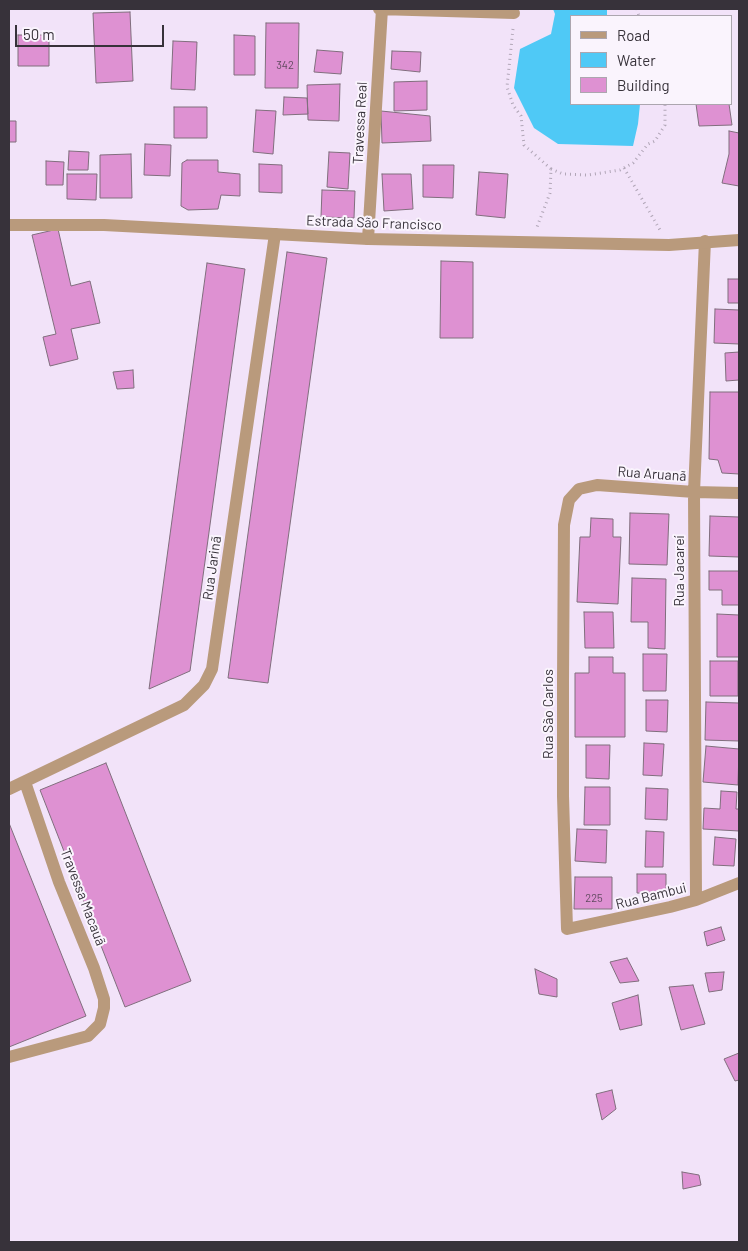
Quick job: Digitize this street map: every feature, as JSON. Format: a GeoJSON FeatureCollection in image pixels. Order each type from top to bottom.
{"type":"FeatureCollection","features":[{"type":"Feature","properties":{"kind":"street"},"geometry":{"type":"LineString","coordinates":[[381,9],[514,13]]}},
{"type":"Feature","properties":{"kind":"street","name":"Travessa Real"},"geometry":{"type":"LineString","coordinates":[[368,239],[381,9]]}},
{"type":"Feature","properties":{"kind":"street","name":"Estrada São Francisco"},"geometry":{"type":"LineString","coordinates":[[9,225],[104,224],[368,239],[669,245],[739,240]]}},
{"type":"Feature","properties":{"kind":"street","name":"Rua Jarinã"},"geometry":{"type":"LineString","coordinates":[[9,789],[184,705],[204,685],[212,669],[275,234]]}},
{"type":"Feature","properties":{"kind":"street","name":"Rua Jacareí"},"geometry":{"type":"LineString","coordinates":[[696,900],[694,492],[705,241]]}},
{"type":"Feature","properties":{"kind":"street","name":"Rua Aruanã"},"geometry":{"type":"LineString","coordinates":[[569,500],[579,490],[596,484],[694,492],[739,493]]}},
{"type":"Feature","properties":{"kind":"street","name":"Rua São Carlos"},"geometry":{"type":"LineString","coordinates":[[568,929],[563,796],[563,680],[564,525],[569,500]]}},
{"type":"Feature","properties":{"kind":"street","name":"Travessa Macauã"},"geometry":{"type":"LineString","coordinates":[[9,1057],[88,1036],[100,1024],[104,999],[59,882],[26,782]]}},
{"type":"Feature","properties":{"kind":"street","name":"Rua Bambui"},"geometry":{"type":"LineString","coordinates":[[568,929],[635,916],[696,900],[739,883]]}},
{"type":"Feature","properties":{"kind":"path"},"geometry":{"type":"LineString","coordinates":[[514,13],[507,87],[513,105],[520,116],[524,145],[551,169],[563,174],[576,175],[602,173],[624,168],[633,163],[648,144],[655,141],[665,125],[666,105]]}},
{"type":"Feature","properties":{"kind":"path"},"geometry":{"type":"LineString","coordinates":[[624,168],[669,245]]}},
{"type":"Feature","properties":{"kind":"path"},"geometry":{"type":"LineString","coordinates":[[532,241],[550,193],[551,169]]}},
{"type":"Feature","properties":{"kind":"water"},"geometry":{"type":"Polygon","coordinates":[[[553,9],[607,9],[607,15],[570,15],[570,105],[640,105],[633,146],[558,144],[534,128],[514,88],[520,49],[551,34],[555,14],[553,9]]]}},
{"type":"Feature","properties":{"kind":"building"},"geometry":{"type":"Polygon","coordinates":[[[130,12],[133,81],[96,83],[93,13],[130,12]]]}},
{"type":"Feature","properties":{"kind":"building"},"geometry":{"type":"Polygon","coordinates":[[[266,23],[299,23],[298,88],[265,88],[266,23]]]}},
{"type":"Feature","properties":{"kind":"building"},"geometry":{"type":"Polygon","coordinates":[[[18,35],[49,35],[49,66],[18,66],[18,35]]]}},
{"type":"Feature","properties":{"kind":"building"},"geometry":{"type":"Polygon","coordinates":[[[234,35],[255,36],[255,75],[234,75],[234,35]]]}},
{"type":"Feature","properties":{"kind":"building"},"geometry":{"type":"Polygon","coordinates":[[[173,41],[197,42],[195,90],[171,89],[173,41]]]}},
{"type":"Feature","properties":{"kind":"building"},"geometry":{"type":"Polygon","coordinates":[[[317,50],[343,52],[341,74],[314,72],[317,50]]]}},
{"type":"Feature","properties":{"kind":"building"},"geometry":{"type":"Polygon","coordinates":[[[392,51],[421,52],[420,72],[391,69],[392,51]]]}},
{"type":"Feature","properties":{"kind":"building"},"geometry":{"type":"Polygon","coordinates":[[[427,81],[427,110],[394,111],[394,82],[427,81]]]}},
{"type":"Feature","properties":{"kind":"building"},"geometry":{"type":"Polygon","coordinates":[[[340,84],[339,121],[308,120],[307,85],[340,84]]]}},
{"type":"Feature","properties":{"kind":"building"},"geometry":{"type":"Polygon","coordinates":[[[284,97],[307,98],[308,114],[283,115],[284,97]]]}},
{"type":"Feature","properties":{"kind":"building"},"geometry":{"type":"Polygon","coordinates":[[[696,105],[729,105],[732,125],[699,126],[696,105]]]}},
{"type":"Feature","properties":{"kind":"building"},"geometry":{"type":"Polygon","coordinates":[[[174,107],[207,107],[207,138],[174,138],[174,107]]]}},
{"type":"Feature","properties":{"kind":"building"},"geometry":{"type":"Polygon","coordinates":[[[256,110],[276,111],[273,154],[253,152],[256,110]]]}},
{"type":"Feature","properties":{"kind":"building"},"geometry":{"type":"Polygon","coordinates":[[[381,111],[430,116],[431,141],[382,143],[381,111]]]}},
{"type":"Feature","properties":{"kind":"building"},"geometry":{"type":"Polygon","coordinates":[[[9,121],[16,121],[16,142],[9,142],[9,121]]]}},
{"type":"Feature","properties":{"kind":"building"},"geometry":{"type":"Polygon","coordinates":[[[729,131],[739,133],[739,186],[722,183],[729,154],[729,131]]]}},
{"type":"Feature","properties":{"kind":"building"},"geometry":{"type":"Polygon","coordinates":[[[145,144],[171,145],[170,176],[144,175],[145,144]]]}},
{"type":"Feature","properties":{"kind":"building"},"geometry":{"type":"Polygon","coordinates":[[[69,151],[89,152],[88,170],[68,170],[69,151]]]}},
{"type":"Feature","properties":{"kind":"building"},"geometry":{"type":"Polygon","coordinates":[[[329,152],[350,153],[348,189],[327,187],[329,152]]]}},
{"type":"Feature","properties":{"kind":"building"},"geometry":{"type":"Polygon","coordinates":[[[131,154],[132,198],[100,198],[100,155],[131,154]]]}},
{"type":"Feature","properties":{"kind":"building"},"geometry":{"type":"Polygon","coordinates":[[[187,160],[218,160],[218,172],[240,174],[240,196],[221,195],[218,209],[188,210],[181,206],[182,163],[187,160]]]}},
{"type":"Feature","properties":{"kind":"building"},"geometry":{"type":"Polygon","coordinates":[[[46,161],[64,162],[63,185],[46,185],[46,161]]]}},
{"type":"Feature","properties":{"kind":"building"},"geometry":{"type":"Polygon","coordinates":[[[259,164],[282,165],[282,193],[259,192],[259,164]]]}},
{"type":"Feature","properties":{"kind":"building"},"geometry":{"type":"Polygon","coordinates":[[[423,165],[454,165],[453,198],[423,197],[423,165]]]}},
{"type":"Feature","properties":{"kind":"building"},"geometry":{"type":"Polygon","coordinates":[[[479,172],[508,174],[505,218],[476,215],[479,172]]]}},
{"type":"Feature","properties":{"kind":"building"},"geometry":{"type":"Polygon","coordinates":[[[67,174],[97,174],[96,200],[67,199],[67,174]]]}},
{"type":"Feature","properties":{"kind":"building"},"geometry":{"type":"Polygon","coordinates":[[[382,174],[411,174],[413,209],[384,211],[382,174]]]}},
{"type":"Feature","properties":{"kind":"building"},"geometry":{"type":"Polygon","coordinates":[[[322,190],[355,191],[354,218],[321,217],[322,190]]]}},
{"type":"Feature","properties":{"kind":"building"},"geometry":{"type":"Polygon","coordinates":[[[58,229],[71,286],[90,281],[100,323],[71,329],[78,359],[50,366],[43,337],[56,334],[32,235],[58,229]]]}},
{"type":"Feature","properties":{"kind":"building"},"geometry":{"type":"Polygon","coordinates":[[[287,252],[327,258],[268,683],[228,678],[287,252]]]}},
{"type":"Feature","properties":{"kind":"building"},"geometry":{"type":"Polygon","coordinates":[[[441,261],[473,262],[473,338],[440,338],[441,261]]]}},
{"type":"Feature","properties":{"kind":"building"},"geometry":{"type":"Polygon","coordinates":[[[207,263],[245,269],[190,671],[149,689],[207,263]]]}},
{"type":"Feature","properties":{"kind":"building"},"geometry":{"type":"Polygon","coordinates":[[[728,279],[739,279],[739,303],[728,303],[728,279]]]}},
{"type":"Feature","properties":{"kind":"building"},"geometry":{"type":"Polygon","coordinates":[[[715,309],[739,310],[739,344],[714,343],[715,309]]]}},
{"type":"Feature","properties":{"kind":"building"},"geometry":{"type":"Polygon","coordinates":[[[739,352],[739,380],[726,381],[725,353],[739,352]]]}},
{"type":"Feature","properties":{"kind":"building"},"geometry":{"type":"Polygon","coordinates":[[[133,370],[134,388],[117,389],[113,372],[133,370]]]}},
{"type":"Feature","properties":{"kind":"building"},"geometry":{"type":"Polygon","coordinates":[[[710,392],[739,392],[739,474],[722,473],[718,460],[709,459],[710,392]]]}},
{"type":"Feature","properties":{"kind":"building"},"geometry":{"type":"Polygon","coordinates":[[[630,513],[669,514],[667,565],[629,564],[630,513]]]}},
{"type":"Feature","properties":{"kind":"building"},"geometry":{"type":"Polygon","coordinates":[[[710,516],[739,517],[739,557],[709,556],[710,516]]]}},
{"type":"Feature","properties":{"kind":"building"},"geometry":{"type":"Polygon","coordinates":[[[591,518],[613,519],[613,537],[621,537],[618,604],[577,602],[580,537],[590,537],[591,518]]]}},
{"type":"Feature","properties":{"kind":"building"},"geometry":{"type":"Polygon","coordinates":[[[709,571],[739,571],[739,605],[722,605],[722,590],[709,590],[709,571]]]}},
{"type":"Feature","properties":{"kind":"building"},"geometry":{"type":"Polygon","coordinates":[[[632,578],[666,579],[665,649],[648,648],[648,622],[631,622],[632,578]]]}},
{"type":"Feature","properties":{"kind":"building"},"geometry":{"type":"Polygon","coordinates":[[[584,612],[613,612],[614,648],[585,648],[584,612]]]}},
{"type":"Feature","properties":{"kind":"building"},"geometry":{"type":"Polygon","coordinates":[[[717,614],[739,615],[739,657],[717,657],[717,614]]]}},
{"type":"Feature","properties":{"kind":"building"},"geometry":{"type":"Polygon","coordinates":[[[643,654],[667,654],[666,691],[643,691],[643,654]]]}},
{"type":"Feature","properties":{"kind":"building"},"geometry":{"type":"Polygon","coordinates":[[[589,657],[613,657],[613,673],[625,673],[625,737],[575,737],[575,673],[589,673],[589,657]]]}},
{"type":"Feature","properties":{"kind":"building"},"geometry":{"type":"Polygon","coordinates":[[[710,661],[738,661],[738,696],[710,696],[710,661]]]}},
{"type":"Feature","properties":{"kind":"building"},"geometry":{"type":"Polygon","coordinates":[[[646,700],[668,700],[667,732],[646,731],[646,700]]]}},
{"type":"Feature","properties":{"kind":"building"},"geometry":{"type":"Polygon","coordinates":[[[706,702],[739,703],[739,741],[705,740],[706,702]]]}},
{"type":"Feature","properties":{"kind":"building"},"geometry":{"type":"Polygon","coordinates":[[[644,743],[664,744],[662,776],[643,775],[644,743]]]}},
{"type":"Feature","properties":{"kind":"building"},"geometry":{"type":"Polygon","coordinates":[[[586,745],[610,745],[609,779],[586,778],[586,745]]]}},
{"type":"Feature","properties":{"kind":"building"},"geometry":{"type":"Polygon","coordinates":[[[706,746],[739,749],[738,785],[703,782],[706,746]]]}},
{"type":"Feature","properties":{"kind":"building"},"geometry":{"type":"Polygon","coordinates":[[[106,763],[191,981],[125,1007],[40,790],[106,763]]]}},
{"type":"Feature","properties":{"kind":"building"},"geometry":{"type":"Polygon","coordinates":[[[585,787],[610,787],[610,825],[584,825],[585,787]]]}},
{"type":"Feature","properties":{"kind":"building"},"geometry":{"type":"Polygon","coordinates":[[[646,788],[668,789],[667,820],[645,819],[646,788]]]}},
{"type":"Feature","properties":{"kind":"building"},"geometry":{"type":"Polygon","coordinates":[[[721,791],[737,792],[736,809],[739,809],[739,831],[703,829],[704,808],[720,809],[721,791]]]}},
{"type":"Feature","properties":{"kind":"building"},"geometry":{"type":"Polygon","coordinates":[[[9,823],[86,1016],[9,1047],[9,823]]]}},
{"type":"Feature","properties":{"kind":"building"},"geometry":{"type":"Polygon","coordinates":[[[577,829],[607,830],[606,863],[575,861],[577,829]]]}},
{"type":"Feature","properties":{"kind":"building"},"geometry":{"type":"Polygon","coordinates":[[[646,831],[664,832],[663,867],[645,867],[646,831]]]}},
{"type":"Feature","properties":{"kind":"building"},"geometry":{"type":"Polygon","coordinates":[[[715,837],[736,839],[734,866],[713,865],[715,837]]]}},
{"type":"Feature","properties":{"kind":"building"},"geometry":{"type":"Polygon","coordinates":[[[637,874],[666,874],[666,894],[637,893],[637,874]]]}},
{"type":"Feature","properties":{"kind":"building"},"geometry":{"type":"Polygon","coordinates":[[[575,877],[612,877],[612,909],[574,909],[575,877]]]}},
{"type":"Feature","properties":{"kind":"building"},"geometry":{"type":"Polygon","coordinates":[[[721,927],[725,940],[707,946],[704,932],[721,927]]]}},
{"type":"Feature","properties":{"kind":"building"},"geometry":{"type":"Polygon","coordinates":[[[627,958],[639,981],[620,983],[610,962],[627,958]]]}},
{"type":"Feature","properties":{"kind":"building"},"geometry":{"type":"Polygon","coordinates":[[[535,969],[557,979],[557,997],[539,994],[535,969]]]}},
{"type":"Feature","properties":{"kind":"building"},"geometry":{"type":"Polygon","coordinates":[[[724,972],[722,990],[709,992],[705,973],[724,972]]]}},
{"type":"Feature","properties":{"kind":"building"},"geometry":{"type":"Polygon","coordinates":[[[693,985],[705,1024],[681,1030],[669,987],[693,985]]]}},
{"type":"Feature","properties":{"kind":"building"},"geometry":{"type":"Polygon","coordinates":[[[638,995],[642,1025],[620,1030],[612,1003],[638,995]]]}},
{"type":"Feature","properties":{"kind":"building"},"geometry":{"type":"Polygon","coordinates":[[[739,1053],[739,1080],[735,1081],[724,1059],[739,1053]]]}},
{"type":"Feature","properties":{"kind":"building"},"geometry":{"type":"Polygon","coordinates":[[[612,1090],[616,1109],[602,1120],[596,1094],[612,1090]]]}},
{"type":"Feature","properties":{"kind":"building"},"geometry":{"type":"Polygon","coordinates":[[[682,1172],[699,1175],[701,1185],[683,1189],[682,1172]]]}}]}
